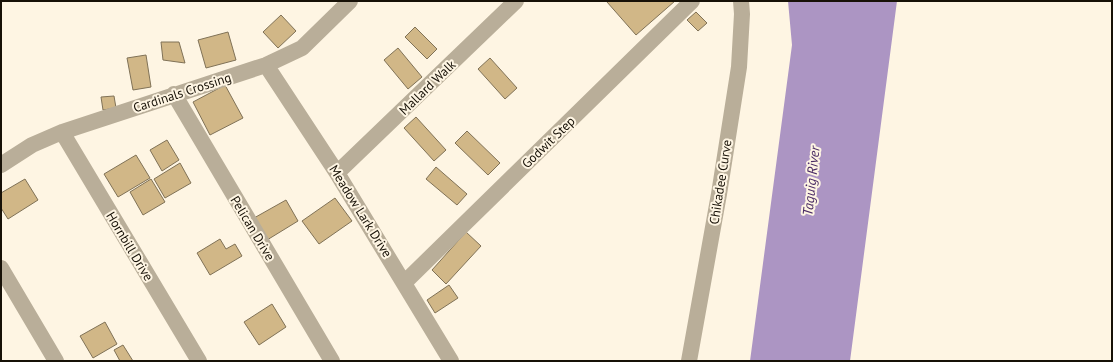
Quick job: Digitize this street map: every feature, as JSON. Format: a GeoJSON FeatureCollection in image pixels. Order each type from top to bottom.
{"type":"FeatureCollection","features":[{"type":"Feature","properties":{"kind":"street","name":"Cardinals Crossing"},"geometry":{"type":"LineString","coordinates":[[1,165],[32,145],[62,132],[266,65],[302,48],[350,1]]}},
{"type":"Feature","properties":{"kind":"street","name":"Mallard Walk"},"geometry":{"type":"LineString","coordinates":[[337,173],[516,1]]}},
{"type":"Feature","properties":{"kind":"street","name":"Godwit Step"},"geometry":{"type":"LineString","coordinates":[[405,282],[692,1]]}},
{"type":"Feature","properties":{"kind":"street","name":"Chikadee Curve"},"geometry":{"type":"LineString","coordinates":[[689,361],[719,194],[739,67],[742,14],[741,1]]}},
{"type":"Feature","properties":{"kind":"street","name":"Meadow Lark Drive"},"geometry":{"type":"LineString","coordinates":[[266,65],[337,173],[405,282],[451,361]]}},
{"type":"Feature","properties":{"kind":"street","name":"Pelican Drive"},"geometry":{"type":"LineString","coordinates":[[174,94],[332,361]]}},
{"type":"Feature","properties":{"kind":"street","name":"Hornbill Drive"},"geometry":{"type":"LineString","coordinates":[[62,132],[199,361]]}},
{"type":"Feature","properties":{"kind":"street"},"geometry":{"type":"LineString","coordinates":[[1,268],[56,361]]}},
{"type":"Feature","properties":{"kind":"water","name":"Taguig River"},"geometry":{"type":"Polygon","coordinates":[[[788,1],[897,1],[850,361],[750,361],[792,45],[788,1]]]}},
{"type":"Feature","properties":{"kind":"building"},"geometry":{"type":"Polygon","coordinates":[[[675,1],[636,35],[607,2],[675,1]]]}},
{"type":"Feature","properties":{"kind":"building"},"geometry":{"type":"Polygon","coordinates":[[[696,12],[707,23],[698,31],[687,20],[696,12]]]}},
{"type":"Feature","properties":{"kind":"building"},"geometry":{"type":"Polygon","coordinates":[[[281,15],[296,31],[278,48],[263,32],[281,15]]]}},
{"type":"Feature","properties":{"kind":"building"},"geometry":{"type":"Polygon","coordinates":[[[415,27],[437,49],[427,59],[405,37],[415,27]]]}},
{"type":"Feature","properties":{"kind":"building"},"geometry":{"type":"Polygon","coordinates":[[[228,32],[236,60],[206,68],[198,40],[228,32]]]}},
{"type":"Feature","properties":{"kind":"building"},"geometry":{"type":"Polygon","coordinates":[[[161,42],[179,42],[185,63],[163,60],[161,42]]]}},
{"type":"Feature","properties":{"kind":"building"},"geometry":{"type":"Polygon","coordinates":[[[398,48],[422,77],[408,89],[384,60],[398,48]]]}},
{"type":"Feature","properties":{"kind":"building"},"geometry":{"type":"Polygon","coordinates":[[[146,55],[151,87],[133,90],[127,58],[146,55]]]}},
{"type":"Feature","properties":{"kind":"building"},"geometry":{"type":"Polygon","coordinates":[[[490,58],[517,88],[505,99],[478,69],[490,58]]]}},
{"type":"Feature","properties":{"kind":"building"},"geometry":{"type":"Polygon","coordinates":[[[225,85],[243,118],[210,135],[193,102],[225,85]]]}},
{"type":"Feature","properties":{"kind":"building"},"geometry":{"type":"Polygon","coordinates":[[[114,96],[116,108],[103,110],[101,97],[114,96]]]}},
{"type":"Feature","properties":{"kind":"building"},"geometry":{"type":"Polygon","coordinates":[[[416,117],[446,150],[434,161],[404,128],[416,117]]]}},
{"type":"Feature","properties":{"kind":"building"},"geometry":{"type":"Polygon","coordinates":[[[467,131],[500,163],[488,175],[455,143],[467,131]]]}},
{"type":"Feature","properties":{"kind":"building"},"geometry":{"type":"Polygon","coordinates":[[[167,140],[179,160],[162,171],[150,150],[167,140]]]}},
{"type":"Feature","properties":{"kind":"building"},"geometry":{"type":"Polygon","coordinates":[[[136,155],[150,178],[118,197],[104,174],[136,155]]]}},
{"type":"Feature","properties":{"kind":"building"},"geometry":{"type":"Polygon","coordinates":[[[180,163],[191,183],[165,198],[154,179],[180,163]]]}},
{"type":"Feature","properties":{"kind":"building"},"geometry":{"type":"Polygon","coordinates":[[[436,167],[467,194],[457,205],[426,179],[436,167]]]}},
{"type":"Feature","properties":{"kind":"building"},"geometry":{"type":"Polygon","coordinates":[[[25,179],[38,200],[8,219],[1,208],[1,193],[25,179]]]}},
{"type":"Feature","properties":{"kind":"building"},"geometry":{"type":"Polygon","coordinates":[[[151,179],[165,202],[143,215],[130,192],[151,179]]]}},
{"type":"Feature","properties":{"kind":"building"},"geometry":{"type":"Polygon","coordinates":[[[335,198],[352,221],[319,244],[302,221],[335,198]]]}},
{"type":"Feature","properties":{"kind":"building"},"geometry":{"type":"Polygon","coordinates":[[[286,200],[298,221],[267,240],[254,218],[286,200]]]}},
{"type":"Feature","properties":{"kind":"building"},"geometry":{"type":"Polygon","coordinates":[[[466,232],[481,246],[446,284],[432,270],[466,232]]]}},
{"type":"Feature","properties":{"kind":"building"},"geometry":{"type":"Polygon","coordinates":[[[220,239],[226,249],[235,244],[242,256],[210,275],[197,253],[220,239]]]}},
{"type":"Feature","properties":{"kind":"building"},"geometry":{"type":"Polygon","coordinates":[[[449,285],[458,298],[435,313],[427,300],[449,285]]]}},
{"type":"Feature","properties":{"kind":"building"},"geometry":{"type":"Polygon","coordinates":[[[272,304],[286,327],[259,345],[244,322],[272,304]]]}},
{"type":"Feature","properties":{"kind":"building"},"geometry":{"type":"Polygon","coordinates":[[[105,322],[117,344],[93,358],[80,336],[105,322]]]}},
{"type":"Feature","properties":{"kind":"building"},"geometry":{"type":"Polygon","coordinates":[[[123,345],[133,361],[120,361],[114,350],[123,345]]]}}]}
